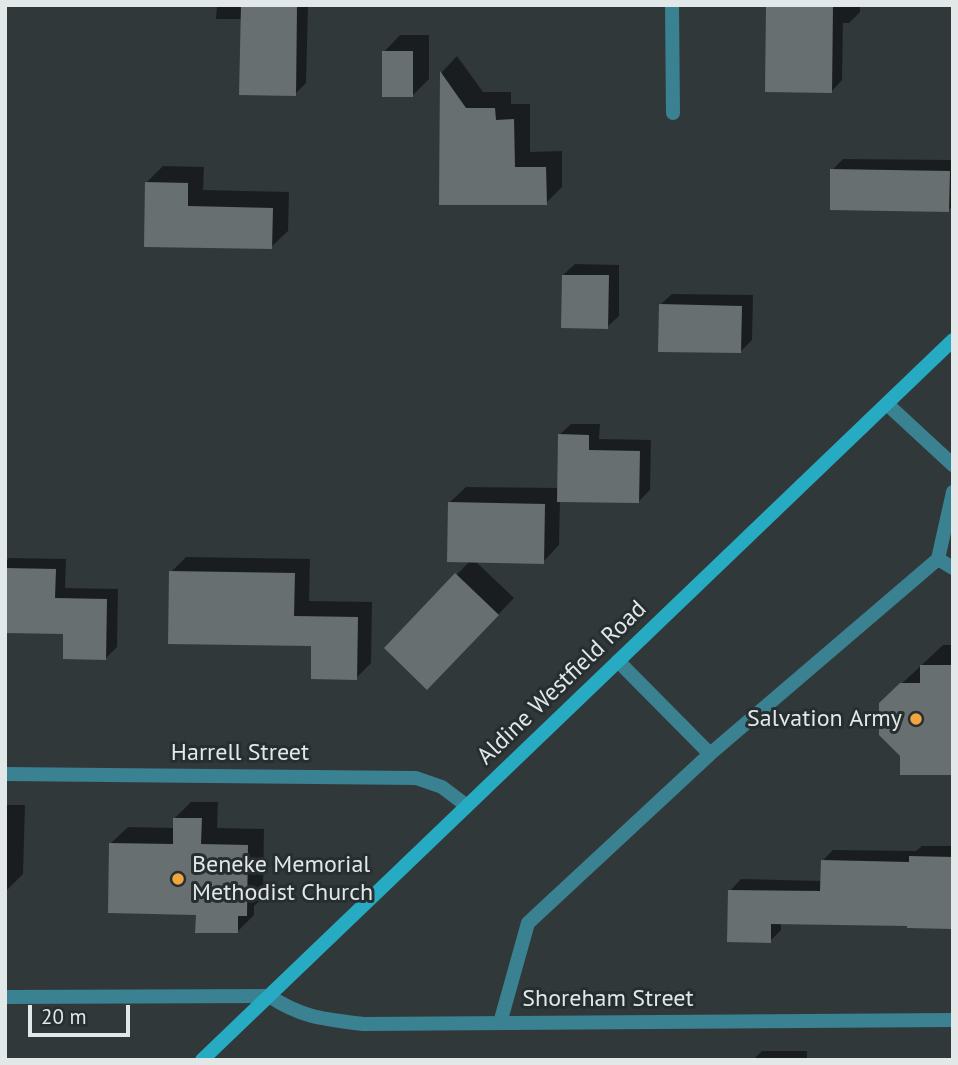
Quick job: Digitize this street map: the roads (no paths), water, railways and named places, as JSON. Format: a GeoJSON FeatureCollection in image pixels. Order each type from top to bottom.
{"type":"FeatureCollection","features":[{"type":"Feature","properties":{"kind":"main road","name":"Aldine Westfield Road"},"geometry":{"type":"LineString","coordinates":[[202,1060],[953,340]]}},
{"type":"Feature","properties":{"kind":"street"},"geometry":{"type":"LineString","coordinates":[[673,5],[673,113]]}},
{"type":"Feature","properties":{"kind":"street"},"geometry":{"type":"LineString","coordinates":[[887,404],[953,465]]}},
{"type":"Feature","properties":{"kind":"street"},"geometry":{"type":"LineString","coordinates":[[499,1023],[528,923],[710,754],[938,559],[953,492]]}},
{"type":"Feature","properties":{"kind":"street"},"geometry":{"type":"LineString","coordinates":[[938,559],[953,568]]}},
{"type":"Feature","properties":{"kind":"street"},"geometry":{"type":"LineString","coordinates":[[618,661],[710,754]]}},
{"type":"Feature","properties":{"kind":"street","name":"Harrell Street"},"geometry":{"type":"LineString","coordinates":[[5,774],[416,778],[442,788],[467,806]]}},
{"type":"Feature","properties":{"kind":"street"},"geometry":{"type":"LineString","coordinates":[[5,997],[269,996]]}},
{"type":"Feature","properties":{"kind":"street","name":"Shoreham Street"},"geometry":{"type":"LineString","coordinates":[[269,996],[292,1011],[327,1020],[363,1024],[953,1020]]}},
{"type":"Feature","properties":{"kind":"place","name":"Salvation Army"},"geometry":{"type":"Point","coordinates":[916,719]}},
{"type":"Feature","properties":{"kind":"place","name":"Beneke Memorial Methodist Church"},"geometry":{"type":"Point","coordinates":[178,879]}}]}
